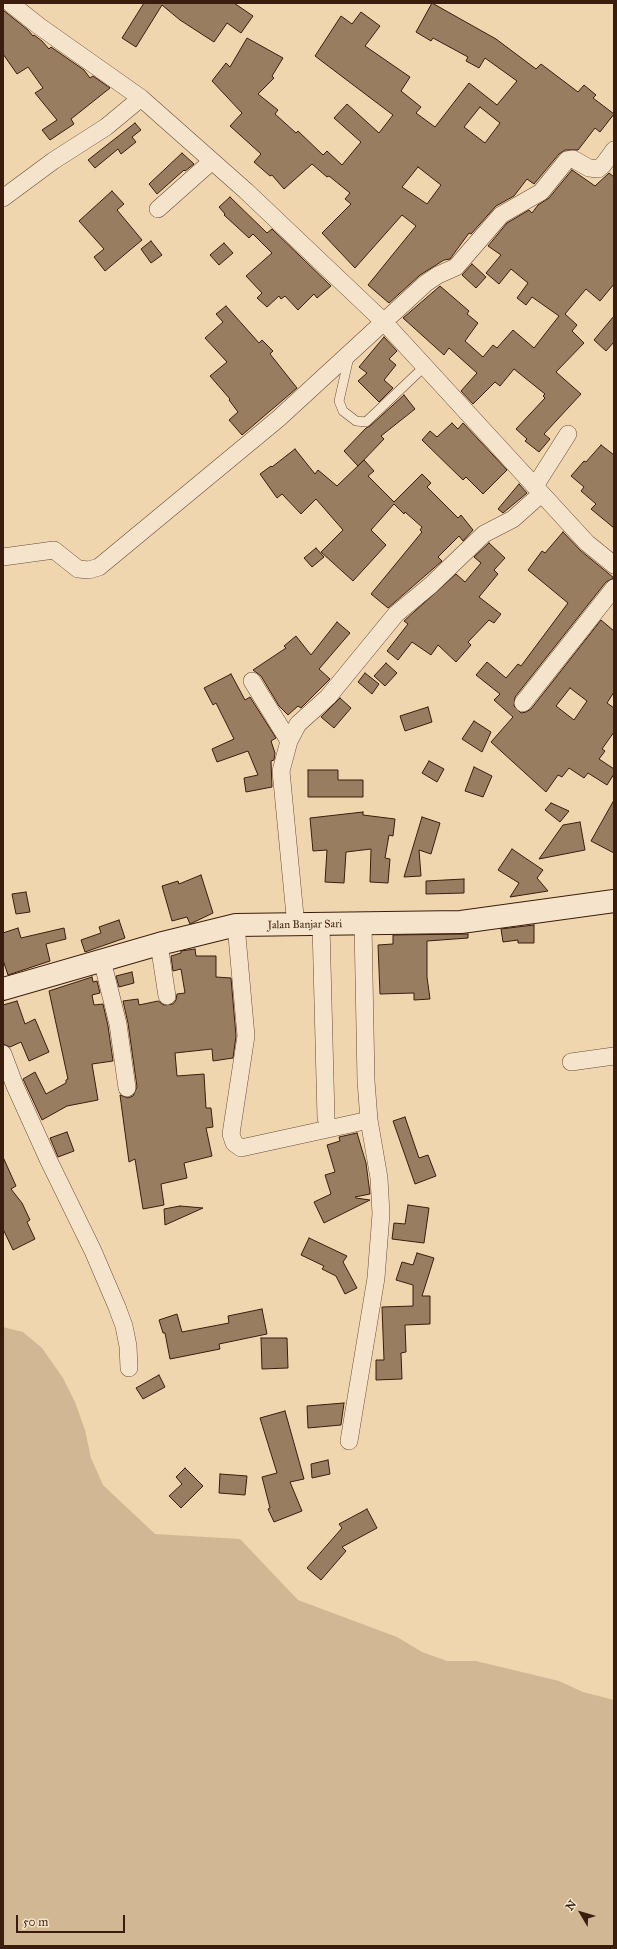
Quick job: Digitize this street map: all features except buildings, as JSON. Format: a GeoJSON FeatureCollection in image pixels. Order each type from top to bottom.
{"type":"FeatureCollection","features":[{"type":"Feature","properties":{"kind":"street"},"geometry":{"type":"LineString","coordinates":[[10,3],[39,26],[141,98],[212,161],[383,322],[587,542],[614,566]]}},
{"type":"Feature","properties":{"kind":"street"},"geometry":{"type":"LineString","coordinates":[[3,198],[53,161],[106,128],[141,98]]}},
{"type":"Feature","properties":{"kind":"street"},"geometry":{"type":"LineString","coordinates":[[3,557],[54,550],[78,569],[89,570],[99,567],[278,419],[426,283],[438,275],[456,267],[502,215],[541,192],[567,160],[573,159],[589,168],[598,169],[603,165],[614,150]]}},
{"type":"Feature","properties":{"kind":"street"},"geometry":{"type":"LineString","coordinates":[[158,209],[212,161]]}},
{"type":"Feature","properties":{"kind":"street"},"geometry":{"type":"LineString","coordinates":[[296,926],[281,771],[289,741],[298,724],[328,697],[396,614],[431,585],[484,534],[513,519],[538,490],[568,434]]}},
{"type":"Feature","properties":{"kind":"street"},"geometry":{"type":"LineString","coordinates":[[523,703],[614,588]]}},
{"type":"Feature","properties":{"kind":"street"},"geometry":{"type":"LineString","coordinates":[[252,681],[289,741]]}},
{"type":"Feature","properties":{"kind":"street","name":"Jalan Banjar Sari"},"geometry":{"type":"LineString","coordinates":[[3,989],[159,944],[236,926],[461,922],[614,901]]}},
{"type":"Feature","properties":{"kind":"street"},"geometry":{"type":"LineString","coordinates":[[349,1441],[376,1278],[382,1214],[379,1178],[369,1120],[366,1081],[363,924]]}},
{"type":"Feature","properties":{"kind":"street"},"geometry":{"type":"LineString","coordinates":[[321,925],[326,1118]]}},
{"type":"Feature","properties":{"kind":"street"},"geometry":{"type":"LineString","coordinates":[[236,926],[246,1036],[231,1134],[234,1143],[241,1148],[369,1120]]}},
{"type":"Feature","properties":{"kind":"street"},"geometry":{"type":"LineString","coordinates":[[159,944],[167,996]]}},
{"type":"Feature","properties":{"kind":"street"},"geometry":{"type":"LineString","coordinates":[[102,960],[118,1024],[127,1088]]}},
{"type":"Feature","properties":{"kind":"street"},"geometry":{"type":"LineString","coordinates":[[3,1054],[15,1086],[44,1152],[93,1251],[117,1307],[125,1333],[129,1368]]}},
{"type":"Feature","properties":{"kind":"street"},"geometry":{"type":"LineString","coordinates":[[571,1062],[614,1056]]}},
{"type":"Feature","properties":{"kind":"lane"},"geometry":{"type":"LineString","coordinates":[[350,352],[339,401],[343,411],[356,421],[366,422],[424,366]]}},
{"type":"Feature","properties":{"kind":"shaded area"},"geometry":{"type":"Polygon","coordinates":[[[3,1327],[23,1332],[42,1348],[63,1378],[75,1402],[85,1430],[91,1458],[103,1485],[155,1534],[240,1539],[298,1600],[397,1637],[422,1652],[447,1661],[476,1661],[559,1681],[583,1692],[614,1700],[614,1946],[3,1946],[3,1327]]]}}]}
